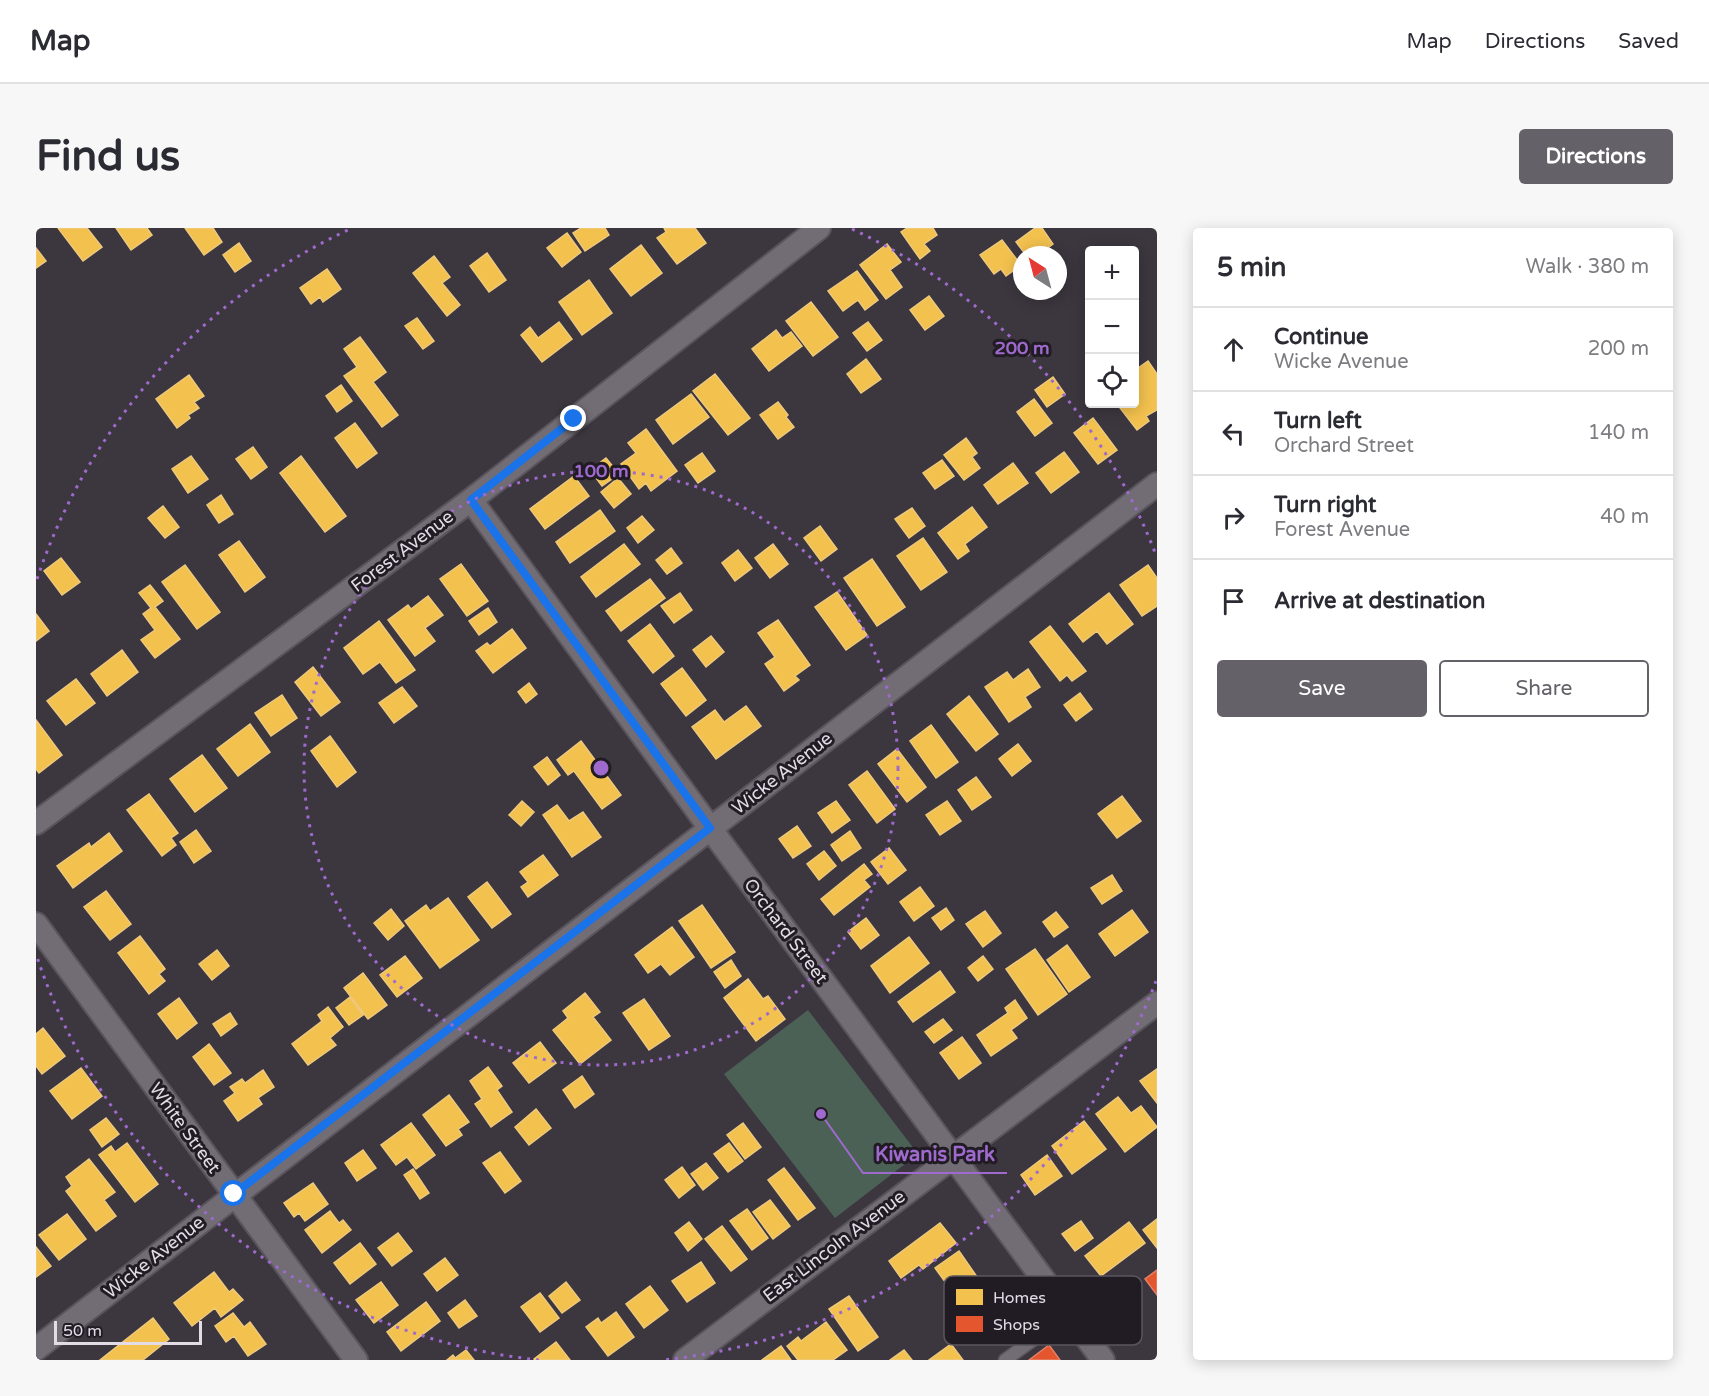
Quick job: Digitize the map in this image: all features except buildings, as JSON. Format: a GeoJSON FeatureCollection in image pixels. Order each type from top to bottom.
{"type":"FeatureCollection","features":[{"type":"Feature","properties":{"kind":"street","name":"Forest Avenue"},"geometry":{"type":"LineString","coordinates":[[36,823],[471,500],[819,228]]}},
{"type":"Feature","properties":{"kind":"street","name":"Wicke Avenue"},"geometry":{"type":"LineString","coordinates":[[36,1348],[1157,484]]}},
{"type":"Feature","properties":{"kind":"street","name":"Orchard Street"},"geometry":{"type":"LineString","coordinates":[[471,500],[1041,1276]]}},
{"type":"Feature","properties":{"kind":"street","name":"White Street"},"geometry":{"type":"LineString","coordinates":[[36,924],[356,1360]]}},
{"type":"Feature","properties":{"kind":"street","name":"East Lincoln Avenue"},"geometry":{"type":"LineString","coordinates":[[685,1360],[1157,1003]]}},
{"type":"Feature","properties":{"kind":"street","name":"Orchard Street"},"geometry":{"type":"LineString","coordinates":[[1092,1345],[1103,1360]]}},
{"type":"Feature","properties":{"kind":"lane"},"geometry":{"type":"LineString","coordinates":[[1005,1360],[1026,1345]]}},
{"type":"Feature","properties":{"kind":"green space"},"geometry":{"type":"Polygon","coordinates":[[[808,1010],[918,1154],[835,1218],[724,1074],[808,1010]]]}},
{"type":"Feature","properties":{"kind":"place","name":"Kiwanis Park"},"geometry":{"type":"Point","coordinates":[821,1114]}},
{"type":"Feature","properties":{"kind":"route"},"geometry":{"type":"LineString","coordinates":[[234,1194],[710,828],[471,500],[574,419]]}}]}
